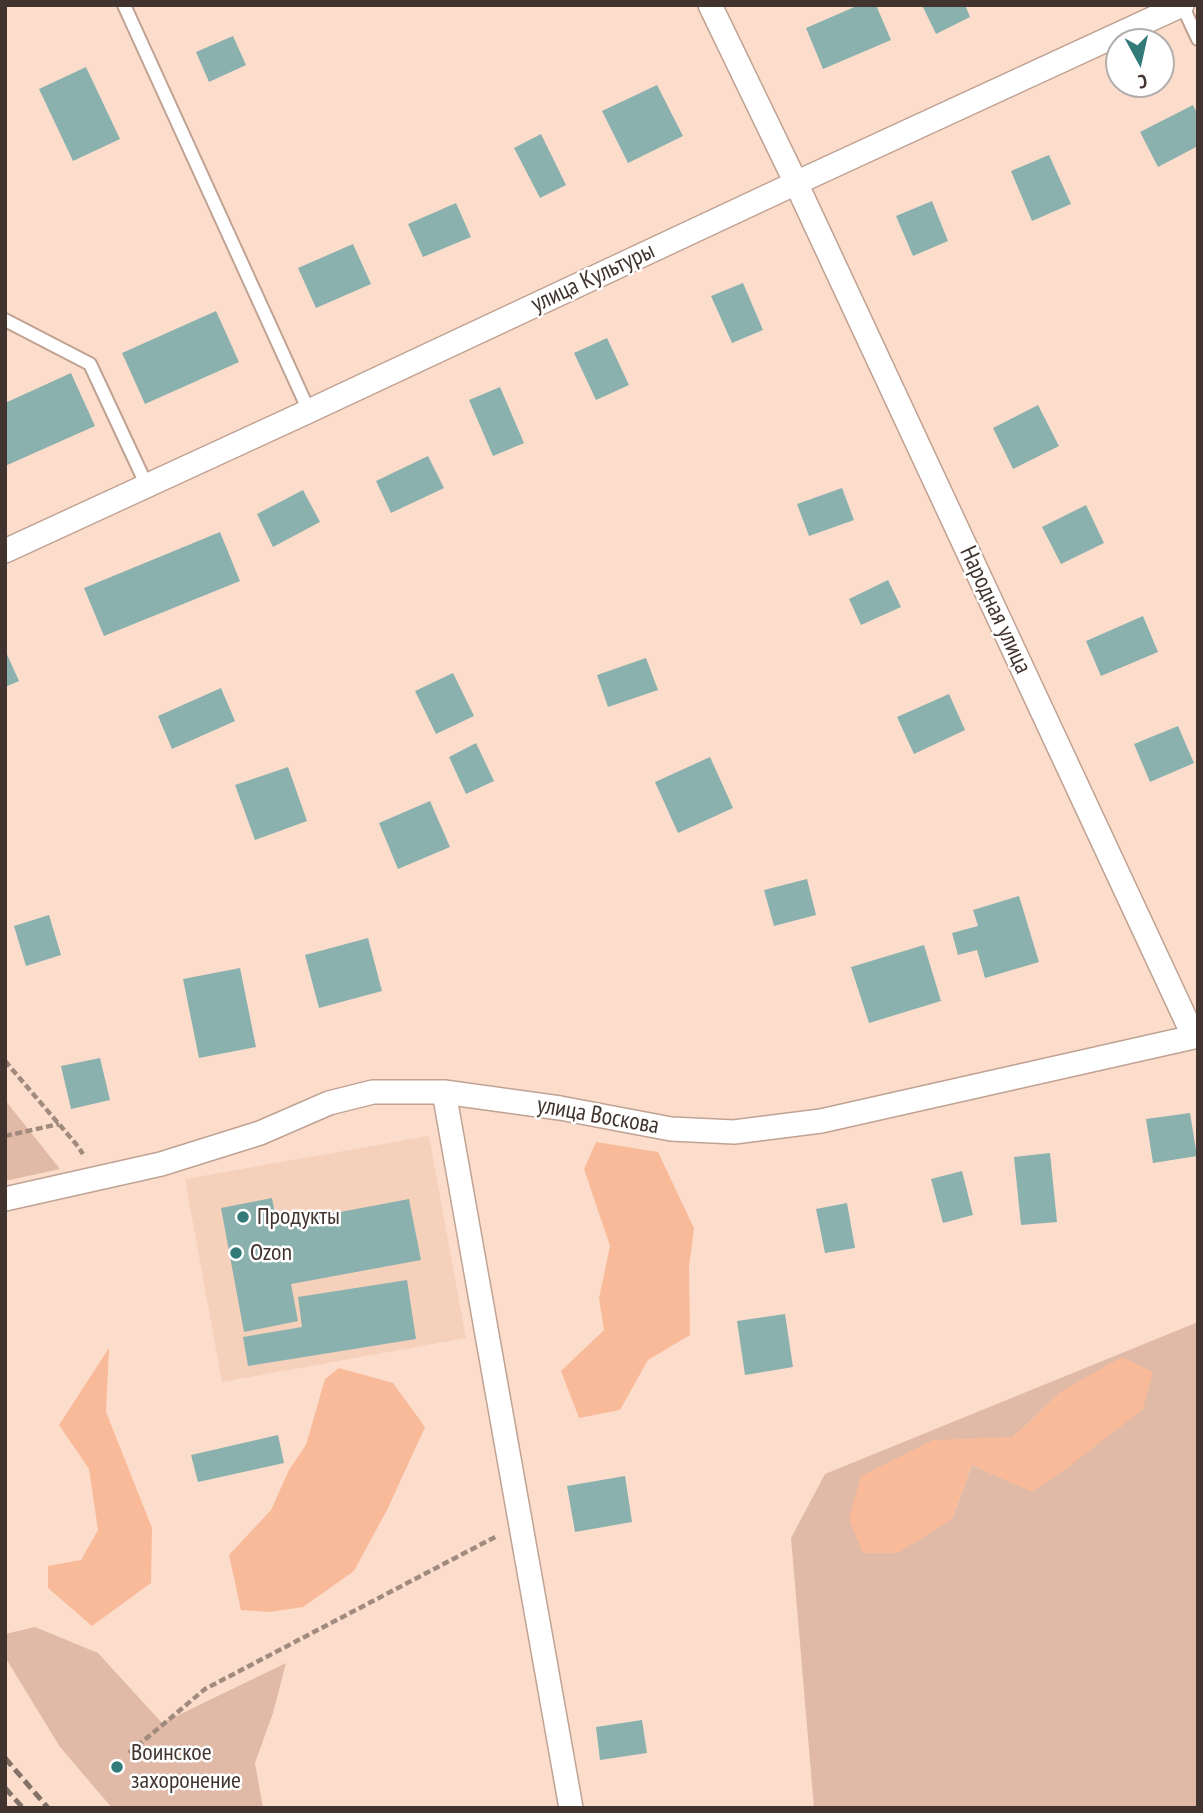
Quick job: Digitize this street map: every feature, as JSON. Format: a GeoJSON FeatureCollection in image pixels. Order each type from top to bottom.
{"type":"FeatureCollection","features":[{"type":"Feature","properties":{"kind":"street","name":"Народная улица"},"geometry":{"type":"LineString","coordinates":[[710,5],[1196,1036]]}},
{"type":"Feature","properties":{"kind":"street","name":"улица Культуры"},"geometry":{"type":"LineString","coordinates":[[5,551],[1182,5]]}},
{"type":"Feature","properties":{"kind":"street","name":"улица Воскова"},"geometry":{"type":"LineString","coordinates":[[5,1199],[161,1164],[248,1137],[329,1103],[373,1092],[444,1092],[560,1108],[671,1129],[734,1132],[821,1121],[1196,1036]]}},
{"type":"Feature","properties":{"kind":"street"},"geometry":{"type":"LineString","coordinates":[[444,1092],[571,1808]]}},
{"type":"Feature","properties":{"kind":"lane"},"geometry":{"type":"LineString","coordinates":[[124,5],[309,411]]}},
{"type":"Feature","properties":{"kind":"lane"},"geometry":{"type":"LineString","coordinates":[[1182,5],[1198,39]]}},
{"type":"Feature","properties":{"kind":"lane"},"geometry":{"type":"LineString","coordinates":[[5,320],[90,364],[147,486]]}},
{"type":"Feature","properties":{"kind":"path"},"geometry":{"type":"LineString","coordinates":[[5,1061],[76,1144],[99,1179]]}},
{"type":"Feature","properties":{"kind":"path"},"geometry":{"type":"LineString","coordinates":[[5,1136],[59,1124]]}},
{"type":"Feature","properties":{"kind":"path"},"geometry":{"type":"LineString","coordinates":[[129,1753],[205,1689],[519,1524]]}},
{"type":"Feature","properties":{"kind":"shaded area"},"geometry":{"type":"Polygon","coordinates":[[[5,1100],[60,1169],[5,1181],[5,1100]]]}},
{"type":"Feature","properties":{"kind":"shaded area"},"geometry":{"type":"Polygon","coordinates":[[[429,1136],[466,1338],[222,1382],[185,1179],[429,1136]]]}},
{"type":"Feature","properties":{"kind":"shaded area"},"geometry":{"type":"Polygon","coordinates":[[[596,1142],[658,1152],[694,1228],[689,1267],[690,1335],[648,1360],[620,1410],[579,1418],[561,1371],[604,1330],[599,1298],[610,1246],[584,1169],[596,1142]]]}},
{"type":"Feature","properties":{"kind":"shaded area"},"geometry":{"type":"Polygon","coordinates":[[[1198,1322],[1198,1808],[814,1808],[791,1538],[825,1474],[1198,1322]],[[1062,1391],[1013,1437],[986,1439],[849,1519],[952,1519],[972,1465],[1032,1491],[1062,1391]]]}},
{"type":"Feature","properties":{"kind":"shaded area"},"geometry":{"type":"Polygon","coordinates":[[[109,1348],[106,1412],[152,1528],[151,1583],[92,1626],[48,1588],[48,1566],[81,1560],[98,1530],[89,1469],[59,1425],[109,1348]]]}},
{"type":"Feature","properties":{"kind":"shaded area"},"geometry":{"type":"Polygon","coordinates":[[[1122,1357],[1153,1372],[1143,1409],[1067,1468],[1032,1492],[972,1465],[952,1519],[898,1553],[863,1553],[849,1519],[861,1476],[933,1440],[1013,1437],[1062,1391],[1122,1357]]]}},
{"type":"Feature","properties":{"kind":"shaded area"},"geometry":{"type":"Polygon","coordinates":[[[339,1368],[393,1383],[425,1427],[388,1508],[354,1571],[303,1607],[269,1612],[241,1610],[229,1555],[271,1510],[289,1470],[306,1445],[325,1379],[339,1368]]]}},
{"type":"Feature","properties":{"kind":"shaded area"},"geometry":{"type":"Polygon","coordinates":[[[35,1627],[98,1653],[162,1723],[286,1663],[273,1713],[255,1763],[263,1808],[112,1808],[60,1747],[5,1657],[5,1634],[35,1627]]]}},
{"type":"Feature","properties":{"kind":"building"},"geometry":{"type":"Polygon","coordinates":[[[859,5],[876,5],[891,40],[823,69],[806,28],[859,5]]]}},
{"type":"Feature","properties":{"kind":"building"},"geometry":{"type":"Polygon","coordinates":[[[922,5],[965,5],[970,17],[936,34],[922,5]]]}},
{"type":"Feature","properties":{"kind":"building"},"geometry":{"type":"Polygon","coordinates":[[[233,36],[246,65],[209,82],[196,52],[233,36]]]}},
{"type":"Feature","properties":{"kind":"building"},"geometry":{"type":"Polygon","coordinates":[[[86,67],[120,139],[73,161],[39,89],[86,67]]]}},
{"type":"Feature","properties":{"kind":"building"},"geometry":{"type":"Polygon","coordinates":[[[657,85],[683,136],[628,163],[602,111],[657,85]]]}},
{"type":"Feature","properties":{"kind":"building"},"geometry":{"type":"Polygon","coordinates":[[[1193,105],[1198,115],[1198,146],[1158,167],[1140,132],[1193,105]]]}},
{"type":"Feature","properties":{"kind":"building"},"geometry":{"type":"Polygon","coordinates":[[[541,134],[566,185],[540,198],[514,148],[541,134]]]}},
{"type":"Feature","properties":{"kind":"building"},"geometry":{"type":"Polygon","coordinates":[[[1049,155],[1071,204],[1032,221],[1011,171],[1049,155]]]}},
{"type":"Feature","properties":{"kind":"building"},"geometry":{"type":"Polygon","coordinates":[[[932,201],[948,241],[913,256],[896,216],[932,201]]]}},
{"type":"Feature","properties":{"kind":"building"},"geometry":{"type":"Polygon","coordinates":[[[456,203],[471,237],[423,257],[408,224],[456,203]]]}},
{"type":"Feature","properties":{"kind":"building"},"geometry":{"type":"Polygon","coordinates":[[[353,244],[371,284],[316,308],[298,268],[353,244]]]}},
{"type":"Feature","properties":{"kind":"building"},"geometry":{"type":"Polygon","coordinates":[[[743,283],[763,330],[732,343],[711,296],[743,283]]]}},
{"type":"Feature","properties":{"kind":"building"},"geometry":{"type":"Polygon","coordinates":[[[216,311],[239,362],[145,404],[122,353],[216,311]]]}},
{"type":"Feature","properties":{"kind":"building"},"geometry":{"type":"Polygon","coordinates":[[[607,338],[629,385],[596,400],[574,353],[607,338]]]}},
{"type":"Feature","properties":{"kind":"building"},"geometry":{"type":"Polygon","coordinates":[[[71,373],[95,426],[5,466],[5,403],[71,373]]]}},
{"type":"Feature","properties":{"kind":"building"},"geometry":{"type":"Polygon","coordinates":[[[500,387],[524,443],[493,456],[469,400],[500,387]]]}},
{"type":"Feature","properties":{"kind":"building"},"geometry":{"type":"Polygon","coordinates":[[[1038,405],[1059,446],[1013,469],[993,428],[1038,405]]]}},
{"type":"Feature","properties":{"kind":"building"},"geometry":{"type":"Polygon","coordinates":[[[428,456],[444,488],[391,513],[376,481],[428,456]]]}},
{"type":"Feature","properties":{"kind":"building"},"geometry":{"type":"Polygon","coordinates":[[[842,488],[854,520],[809,536],[797,504],[842,488]]]}},
{"type":"Feature","properties":{"kind":"building"},"geometry":{"type":"Polygon","coordinates":[[[303,490],[320,522],[273,547],[257,514],[303,490]]]}},
{"type":"Feature","properties":{"kind":"building"},"geometry":{"type":"Polygon","coordinates":[[[1086,505],[1104,543],[1061,564],[1042,527],[1086,505]]]}},
{"type":"Feature","properties":{"kind":"building"},"geometry":{"type":"Polygon","coordinates":[[[220,532],[240,581],[104,636],[84,588],[220,532]]]}},
{"type":"Feature","properties":{"kind":"building"},"geometry":{"type":"Polygon","coordinates":[[[888,580],[901,607],[861,625],[849,599],[888,580]]]}},
{"type":"Feature","properties":{"kind":"building"},"geometry":{"type":"Polygon","coordinates":[[[1143,616],[1158,652],[1101,676],[1086,641],[1143,616]]]}},
{"type":"Feature","properties":{"kind":"building"},"geometry":{"type":"Polygon","coordinates":[[[5,650],[19,681],[5,687],[5,650]]]}},
{"type":"Feature","properties":{"kind":"building"},"geometry":{"type":"Polygon","coordinates":[[[646,658],[658,690],[608,707],[597,675],[646,658]]]}},
{"type":"Feature","properties":{"kind":"building"},"geometry":{"type":"Polygon","coordinates":[[[453,673],[474,716],[436,734],[415,691],[453,673]]]}},
{"type":"Feature","properties":{"kind":"building"},"geometry":{"type":"Polygon","coordinates":[[[221,688],[235,721],[172,749],[158,716],[221,688]]]}},
{"type":"Feature","properties":{"kind":"building"},"geometry":{"type":"Polygon","coordinates":[[[949,694],[965,730],[914,754],[897,717],[949,694]]]}},
{"type":"Feature","properties":{"kind":"building"},"geometry":{"type":"Polygon","coordinates":[[[1178,726],[1194,763],[1150,782],[1134,744],[1178,726]]]}},
{"type":"Feature","properties":{"kind":"building"},"geometry":{"type":"Polygon","coordinates":[[[476,743],[494,781],[466,794],[449,757],[476,743]]]}},
{"type":"Feature","properties":{"kind":"building"},"geometry":{"type":"Polygon","coordinates":[[[710,757],[733,808],[678,833],[655,782],[710,757]]]}},
{"type":"Feature","properties":{"kind":"building"},"geometry":{"type":"Polygon","coordinates":[[[288,767],[307,821],[255,840],[235,785],[288,767]]]}},
{"type":"Feature","properties":{"kind":"building"},"geometry":{"type":"Polygon","coordinates":[[[430,801],[450,847],[398,869],[379,823],[430,801]]]}},
{"type":"Feature","properties":{"kind":"building"},"geometry":{"type":"Polygon","coordinates":[[[807,879],[816,915],[774,926],[764,890],[807,879]]]}},
{"type":"Feature","properties":{"kind":"building"},"geometry":{"type":"Polygon","coordinates":[[[1019,896],[1039,962],[985,978],[977,950],[958,955],[952,933],[978,926],[973,910],[1019,896]]]}},
{"type":"Feature","properties":{"kind":"building"},"geometry":{"type":"Polygon","coordinates":[[[49,915],[61,955],[26,966],[14,926],[49,915]]]}},
{"type":"Feature","properties":{"kind":"building"},"geometry":{"type":"Polygon","coordinates":[[[368,938],[382,991],[319,1008],[305,955],[368,938]]]}},
{"type":"Feature","properties":{"kind":"building"},"geometry":{"type":"Polygon","coordinates":[[[924,945],[941,1001],[869,1023],[851,967],[924,945]]]}},
{"type":"Feature","properties":{"kind":"building"},"geometry":{"type":"Polygon","coordinates":[[[240,968],[256,1047],[199,1058],[183,979],[240,968]]]}},
{"type":"Feature","properties":{"kind":"building"},"geometry":{"type":"Polygon","coordinates":[[[100,1058],[110,1100],[71,1109],[61,1066],[100,1058]]]}},
{"type":"Feature","properties":{"kind":"building"},"geometry":{"type":"Polygon","coordinates":[[[1190,1113],[1197,1156],[1153,1163],[1146,1119],[1190,1113]]]}},
{"type":"Feature","properties":{"kind":"building"},"geometry":{"type":"Polygon","coordinates":[[[1050,1153],[1057,1222],[1021,1225],[1014,1157],[1050,1153]]]}},
{"type":"Feature","properties":{"kind":"building"},"geometry":{"type":"Polygon","coordinates":[[[962,1171],[973,1215],[943,1223],[931,1179],[962,1171]]]}},
{"type":"Feature","properties":{"kind":"building"},"geometry":{"type":"Polygon","coordinates":[[[272,1198],[277,1224],[409,1199],[421,1260],[291,1284],[298,1321],[244,1332],[221,1208],[272,1198]]]}},
{"type":"Feature","properties":{"kind":"building"},"geometry":{"type":"Polygon","coordinates":[[[847,1203],[855,1248],[825,1253],[816,1209],[847,1203]]]}},
{"type":"Feature","properties":{"kind":"building"},"geometry":{"type":"Polygon","coordinates":[[[407,1280],[416,1339],[248,1366],[243,1337],[302,1327],[298,1297],[407,1280]]]}},
{"type":"Feature","properties":{"kind":"building"},"geometry":{"type":"Polygon","coordinates":[[[785,1314],[793,1367],[745,1375],[737,1321],[785,1314]]]}},
{"type":"Feature","properties":{"kind":"building"},"geometry":{"type":"Polygon","coordinates":[[[278,1435],[284,1463],[198,1482],[191,1455],[278,1435]]]}},
{"type":"Feature","properties":{"kind":"building"},"geometry":{"type":"Polygon","coordinates":[[[625,1476],[632,1522],[575,1532],[567,1486],[625,1476]]]}},
{"type":"Feature","properties":{"kind":"building"},"geometry":{"type":"Polygon","coordinates":[[[642,1720],[647,1753],[600,1760],[596,1727],[642,1720]]]}},
{"type":"Feature","properties":{"kind":"railway"},"geometry":{"type":"LineString","coordinates":[[5,1758],[48,1808]]}},
{"type":"Feature","properties":{"kind":"railway"},"geometry":{"type":"LineString","coordinates":[[5,1788],[23,1808]]}},
{"type":"Feature","properties":{"kind":"place","name":"Продукты"},"geometry":{"type":"Point","coordinates":[243,1217]}},
{"type":"Feature","properties":{"kind":"place","name":"Ozon"},"geometry":{"type":"Point","coordinates":[236,1253]}},
{"type":"Feature","properties":{"kind":"place","name":"Воинское захоронение"},"geometry":{"type":"Point","coordinates":[117,1767]}}]}
